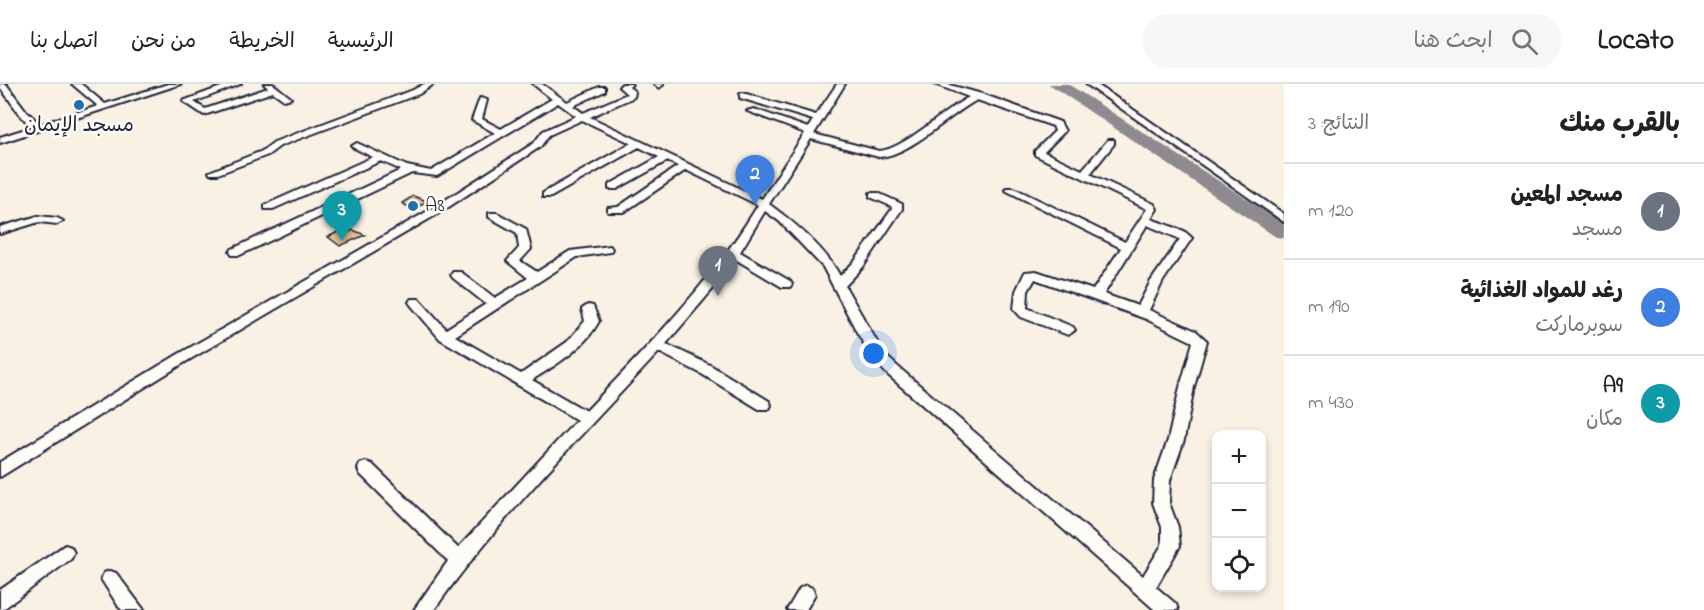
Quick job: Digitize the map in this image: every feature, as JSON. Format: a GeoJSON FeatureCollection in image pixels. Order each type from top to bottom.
{"type":"FeatureCollection","features":[{"type":"Feature","properties":{"kind":"street"},"geometry":{"type":"LineString","coordinates":[[2,84],[24,114],[39,128]]}},
{"type":"Feature","properties":{"kind":"street"},"geometry":{"type":"LineString","coordinates":[[76,84],[104,107]]}},
{"type":"Feature","properties":{"kind":"street"},"geometry":{"type":"LineString","coordinates":[[0,140],[177,84]]}},
{"type":"Feature","properties":{"kind":"street"},"geometry":{"type":"LineString","coordinates":[[237,84],[187,101],[204,112],[271,86],[287,98]]}},
{"type":"Feature","properties":{"kind":"street"},"geometry":{"type":"LineString","coordinates":[[214,171],[266,153],[277,144],[416,92],[430,84]]}},
{"type":"Feature","properties":{"kind":"street"},"geometry":{"type":"LineString","coordinates":[[537,84],[581,116],[764,204],[818,253],[839,285],[870,344],[892,370],[1169,610]]}},
{"type":"Feature","properties":{"kind":"street"},"geometry":{"type":"LineString","coordinates":[[0,470],[182,358],[436,210],[537,145],[546,133],[631,94],[623,87],[628,84]]}},
{"type":"Feature","properties":{"kind":"street"},"geometry":{"type":"LineString","coordinates":[[423,610],[459,561],[502,510],[657,345],[708,287],[754,223],[841,84]]}},
{"type":"Feature","properties":{"kind":"street"},"geometry":{"type":"LineString","coordinates":[[938,84],[1057,124],[1060,131],[1038,153],[1148,204],[1152,209],[1095,297]]}},
{"type":"Feature","properties":{"kind":"street"},"geometry":{"type":"LineString","coordinates":[[1090,84],[1284,219]]}},
{"type":"Feature","properties":{"kind":"street"},"geometry":{"type":"LineString","coordinates":[[357,146],[410,170],[428,174],[438,172],[501,133],[561,103],[602,89]]}},
{"type":"Feature","properties":{"kind":"street"},"geometry":{"type":"LineString","coordinates":[[743,96],[819,120]]}},
{"type":"Feature","properties":{"kind":"street"},"geometry":{"type":"LineString","coordinates":[[751,111],[809,134],[879,154],[889,154],[914,140],[949,113],[979,96]]}},
{"type":"Feature","properties":{"kind":"street"},"geometry":{"type":"LineString","coordinates":[[483,100],[477,120],[501,133]]}},
{"type":"Feature","properties":{"kind":"street"},"geometry":{"type":"LineString","coordinates":[[1084,174],[1111,142]]}},
{"type":"Feature","properties":{"kind":"street"},"geometry":{"type":"LineString","coordinates":[[547,195],[637,144]]}},
{"type":"Feature","properties":{"kind":"street"},"geometry":{"type":"LineString","coordinates":[[613,188],[666,156]]}},
{"type":"Feature","properties":{"kind":"street"},"geometry":{"type":"LineString","coordinates":[[269,207],[381,157]]}},
{"type":"Feature","properties":{"kind":"street"},"geometry":{"type":"LineString","coordinates":[[612,210],[620,210],[685,166]]}},
{"type":"Feature","properties":{"kind":"street"},"geometry":{"type":"LineString","coordinates":[[236,252],[410,170]]}},
{"type":"Feature","properties":{"kind":"street"},"geometry":{"type":"LineString","coordinates":[[1010,190],[1127,247]]}},
{"type":"Feature","properties":{"kind":"street"},"geometry":{"type":"LineString","coordinates":[[839,285],[859,264],[897,209],[898,206],[895,204],[874,195]]}},
{"type":"Feature","properties":{"kind":"street"},"geometry":{"type":"LineString","coordinates":[[493,214],[522,231],[525,249],[513,261],[535,277]]}},
{"type":"Feature","properties":{"kind":"street"},"geometry":{"type":"LineString","coordinates":[[0,231],[38,219],[57,221]]}},
{"type":"Feature","properties":{"kind":"street"},"geometry":{"type":"LineString","coordinates":[[1141,313],[1157,281],[1186,238],[1180,233],[1144,220]]}},
{"type":"Feature","properties":{"kind":"street"},"geometry":{"type":"LineString","coordinates":[[445,336],[535,277],[579,252],[597,252],[606,249]]}},
{"type":"Feature","properties":{"kind":"street"},"geometry":{"type":"LineString","coordinates":[[733,254],[786,284]]}},
{"type":"Feature","properties":{"kind":"street"},"geometry":{"type":"LineString","coordinates":[[1068,330],[1026,314],[1020,309],[1022,291],[1029,275],[1036,274],[1186,329],[1196,335],[1200,341],[1176,440],[1162,480],[1161,503],[1170,527],[1172,546],[1145,589]]}},
{"type":"Feature","properties":{"kind":"street"},"geometry":{"type":"LineString","coordinates":[[457,275],[494,304]]}},
{"type":"Feature","properties":{"kind":"street"},"geometry":{"type":"LineString","coordinates":[[415,302],[445,336],[587,419]]}},
{"type":"Feature","properties":{"kind":"street"},"geometry":{"type":"LineString","coordinates":[[521,381],[561,354],[589,329],[592,321],[588,309]]}},
{"type":"Feature","properties":{"kind":"street"},"geometry":{"type":"LineString","coordinates":[[657,345],[705,369],[764,405]]}},
{"type":"Feature","properties":{"kind":"street"},"geometry":{"type":"LineString","coordinates":[[366,469],[459,561]]}},
{"type":"Feature","properties":{"kind":"street"},"geometry":{"type":"LineString","coordinates":[[0,601],[65,553]]}},
{"type":"Feature","properties":{"kind":"street"},"geometry":{"type":"LineString","coordinates":[[110,579],[125,601],[135,610]]}},
{"type":"Feature","properties":{"kind":"building","name":"A8"},"geometry":{"type":"Polygon","coordinates":[[[413,196],[427,201],[413,210],[402,203],[413,196]]]}},
{"type":"Feature","properties":{"kind":"building"},"geometry":{"type":"Polygon","coordinates":[[[342,230],[345,234],[353,230],[365,235],[340,246],[328,237],[342,230]]]}},
{"type":"Feature","properties":{"kind":"taxiway"},"geometry":{"type":"LineString","coordinates":[[1057,84],[1284,232]]}},
{"type":"Feature","properties":{"kind":"place","name":"مسجد الإيمان"},"geometry":{"type":"Point","coordinates":[79,105]}},
{"type":"Feature","properties":{"kind":"place","name":"رغد للمواد الغذائية"},"geometry":{"type":"Point","coordinates":[755,205]}},
{"type":"Feature","properties":{"kind":"place","name":"A8"},"geometry":{"type":"Point","coordinates":[413,206]}},
{"type":"Feature","properties":{"kind":"place","name":"A9"},"geometry":{"type":"Point","coordinates":[342,241]}},
{"type":"Feature","properties":{"kind":"place","name":"مسجد المعين"},"geometry":{"type":"Point","coordinates":[718,296]}}]}
